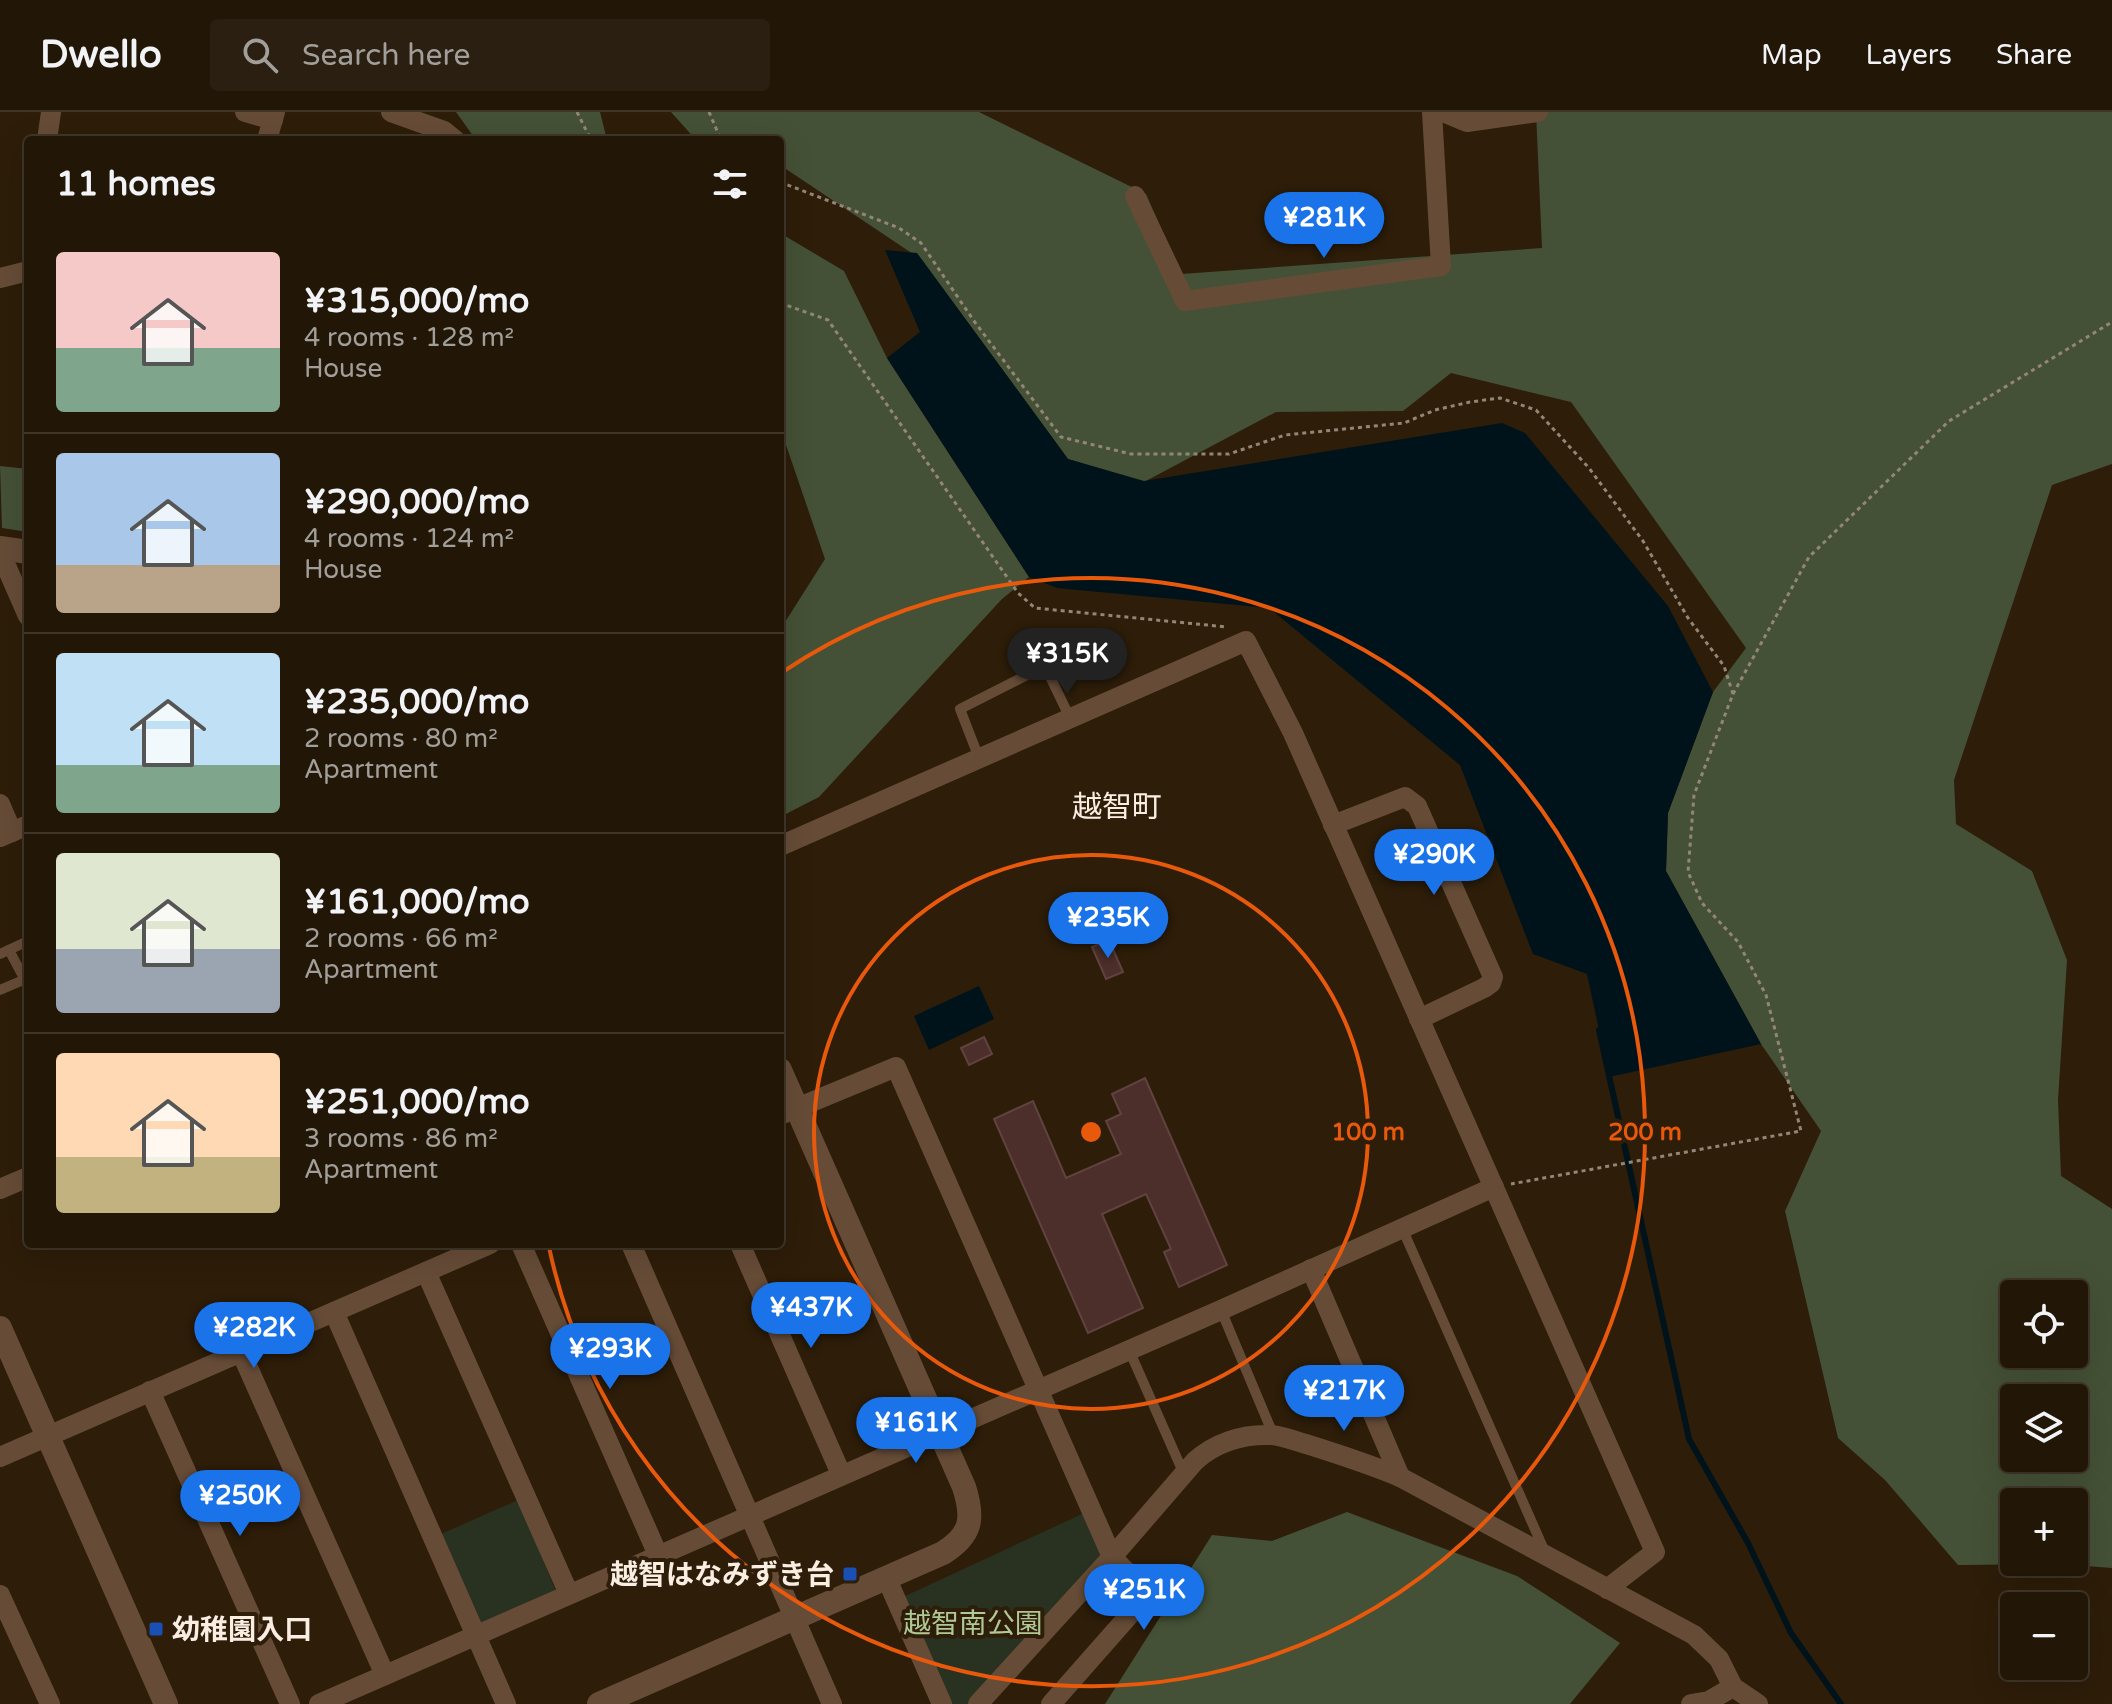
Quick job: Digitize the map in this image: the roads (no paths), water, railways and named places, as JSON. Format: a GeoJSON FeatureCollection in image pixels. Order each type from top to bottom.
{"type":"FeatureCollection","features":[{"type":"Feature","properties":{"kind":"street"},"geometry":{"type":"LineString","coordinates":[[48,136],[51,112]]}},
{"type":"Feature","properties":{"kind":"street"},"geometry":{"type":"LineString","coordinates":[[245,112],[271,124]]}},
{"type":"Feature","properties":{"kind":"street"},"geometry":{"type":"LineString","coordinates":[[391,112],[450,136]]}},
{"type":"Feature","properties":{"kind":"street"},"geometry":{"type":"LineString","coordinates":[[1135,196],[1185,301],[1441,266],[1432,112]]}},
{"type":"Feature","properties":{"kind":"street"},"geometry":{"type":"LineString","coordinates":[[1443,112],[1467,122],[1538,112]]}},
{"type":"Feature","properties":{"kind":"street"},"geometry":{"type":"LineString","coordinates":[[0,278],[24,272]]}},
{"type":"Feature","properties":{"kind":"street"},"geometry":{"type":"LineString","coordinates":[[24,552],[0,550],[24,607]]}},
{"type":"Feature","properties":{"kind":"street"},"geometry":{"type":"LineString","coordinates":[[784,844],[1246,641],[1293,733],[1655,1552],[1607,1589]]}},
{"type":"Feature","properties":{"kind":"street"},"geometry":{"type":"LineString","coordinates":[[1333,825],[1405,797],[1411,799],[1417,806],[1487,963],[1493,977],[1491,983],[1419,1019]]}},
{"type":"Feature","properties":{"kind":"street"},"geometry":{"type":"LineString","coordinates":[[0,804],[13,832]]}},
{"type":"Feature","properties":{"kind":"street"},"geometry":{"type":"LineString","coordinates":[[788,1111],[896,1067],[1112,1557],[1148,1594],[1051,1704]]}},
{"type":"Feature","properties":{"kind":"street"},"geometry":{"type":"LineString","coordinates":[[599,1704],[943,1553],[957,1544],[971,1518],[969,1503],[939,1431],[788,1111],[784,1090]]}},
{"type":"Feature","properties":{"kind":"street"},"geometry":{"type":"LineString","coordinates":[[0,1189],[24,1179]]}},
{"type":"Feature","properties":{"kind":"street"},"geometry":{"type":"LineString","coordinates":[[319,1704],[1221,1310],[1494,1187]]}},
{"type":"Feature","properties":{"kind":"street"},"geometry":{"type":"LineString","coordinates":[[0,1457],[481,1248]]}},
{"type":"Feature","properties":{"kind":"street"},"geometry":{"type":"LineString","coordinates":[[523,1248],[658,1555]]}},
{"type":"Feature","properties":{"kind":"street"},"geometry":{"type":"LineString","coordinates":[[633,1248],[832,1704]]}},
{"type":"Feature","properties":{"kind":"street"},"geometry":{"type":"LineString","coordinates":[[742,1248],[841,1474]]}},
{"type":"Feature","properties":{"kind":"street"},"geometry":{"type":"LineString","coordinates":[[1311,1269],[1400,1477]]}},
{"type":"Feature","properties":{"kind":"street"},"geometry":{"type":"LineString","coordinates":[[426,1272],[569,1594]]}},
{"type":"Feature","properties":{"kind":"street"},"geometry":{"type":"LineString","coordinates":[[334,1312],[506,1704]]}},
{"type":"Feature","properties":{"kind":"street"},"geometry":{"type":"LineString","coordinates":[[0,1328],[166,1704]]}},
{"type":"Feature","properties":{"kind":"street"},"geometry":{"type":"LineString","coordinates":[[241,1352],[385,1675]]}},
{"type":"Feature","properties":{"kind":"street"},"geometry":{"type":"LineString","coordinates":[[150,1391],[290,1704]]}},
{"type":"Feature","properties":{"kind":"street"},"geometry":{"type":"LineString","coordinates":[[978,1704],[1208,1449],[1249,1436],[1273,1434],[1400,1477],[1694,1635],[1719,1659],[1733,1687],[1758,1704]]}},
{"type":"Feature","properties":{"kind":"street"},"geometry":{"type":"LineString","coordinates":[[886,1577],[942,1704]]}},
{"type":"Feature","properties":{"kind":"street"},"geometry":{"type":"LineString","coordinates":[[0,1595],[50,1704]]}},
{"type":"Feature","properties":{"kind":"street"},"geometry":{"type":"LineString","coordinates":[[1691,1704],[1709,1701],[1733,1687]]}},
{"type":"Feature","properties":{"kind":"lane"},"geometry":{"type":"LineString","coordinates":[[979,758],[960,709],[1045,666],[1070,718]]}},
{"type":"Feature","properties":{"kind":"lane"},"geometry":{"type":"LineString","coordinates":[[24,943],[5,952],[24,976]]}},
{"type":"Feature","properties":{"kind":"lane"},"geometry":{"type":"LineString","coordinates":[[0,990],[24,980]]}},
{"type":"Feature","properties":{"kind":"lane"},"geometry":{"type":"LineString","coordinates":[[1402,1228],[1546,1556]]}},
{"type":"Feature","properties":{"kind":"lane"},"geometry":{"type":"LineString","coordinates":[[1221,1310],[1273,1434]]}},
{"type":"Feature","properties":{"kind":"lane"},"geometry":{"type":"LineString","coordinates":[[1129,1350],[1184,1474]]}},
{"type":"Feature","properties":{"kind":"waterway"},"geometry":{"type":"LineString","coordinates":[[1605,1029],[1599,1030],[1689,1439],[1748,1543],[1791,1633],[1841,1704]]}},
{"type":"Feature","properties":{"kind":"place","name":"越智はなみずき台"},"geometry":{"type":"Point","coordinates":[850,1574]}},
{"type":"Feature","properties":{"kind":"place","name":"幼稚園入口"},"geometry":{"type":"Point","coordinates":[156,1629]}},
{"type":"Feature","properties":{"kind":"district","name":"越智町"},"geometry":{"type":"Point","coordinates":[1117,807]}},
{"type":"Feature","properties":{"kind":"park label","name":"越智南公園"},"geometry":{"type":"Point","coordinates":[973,1623]}}]}
